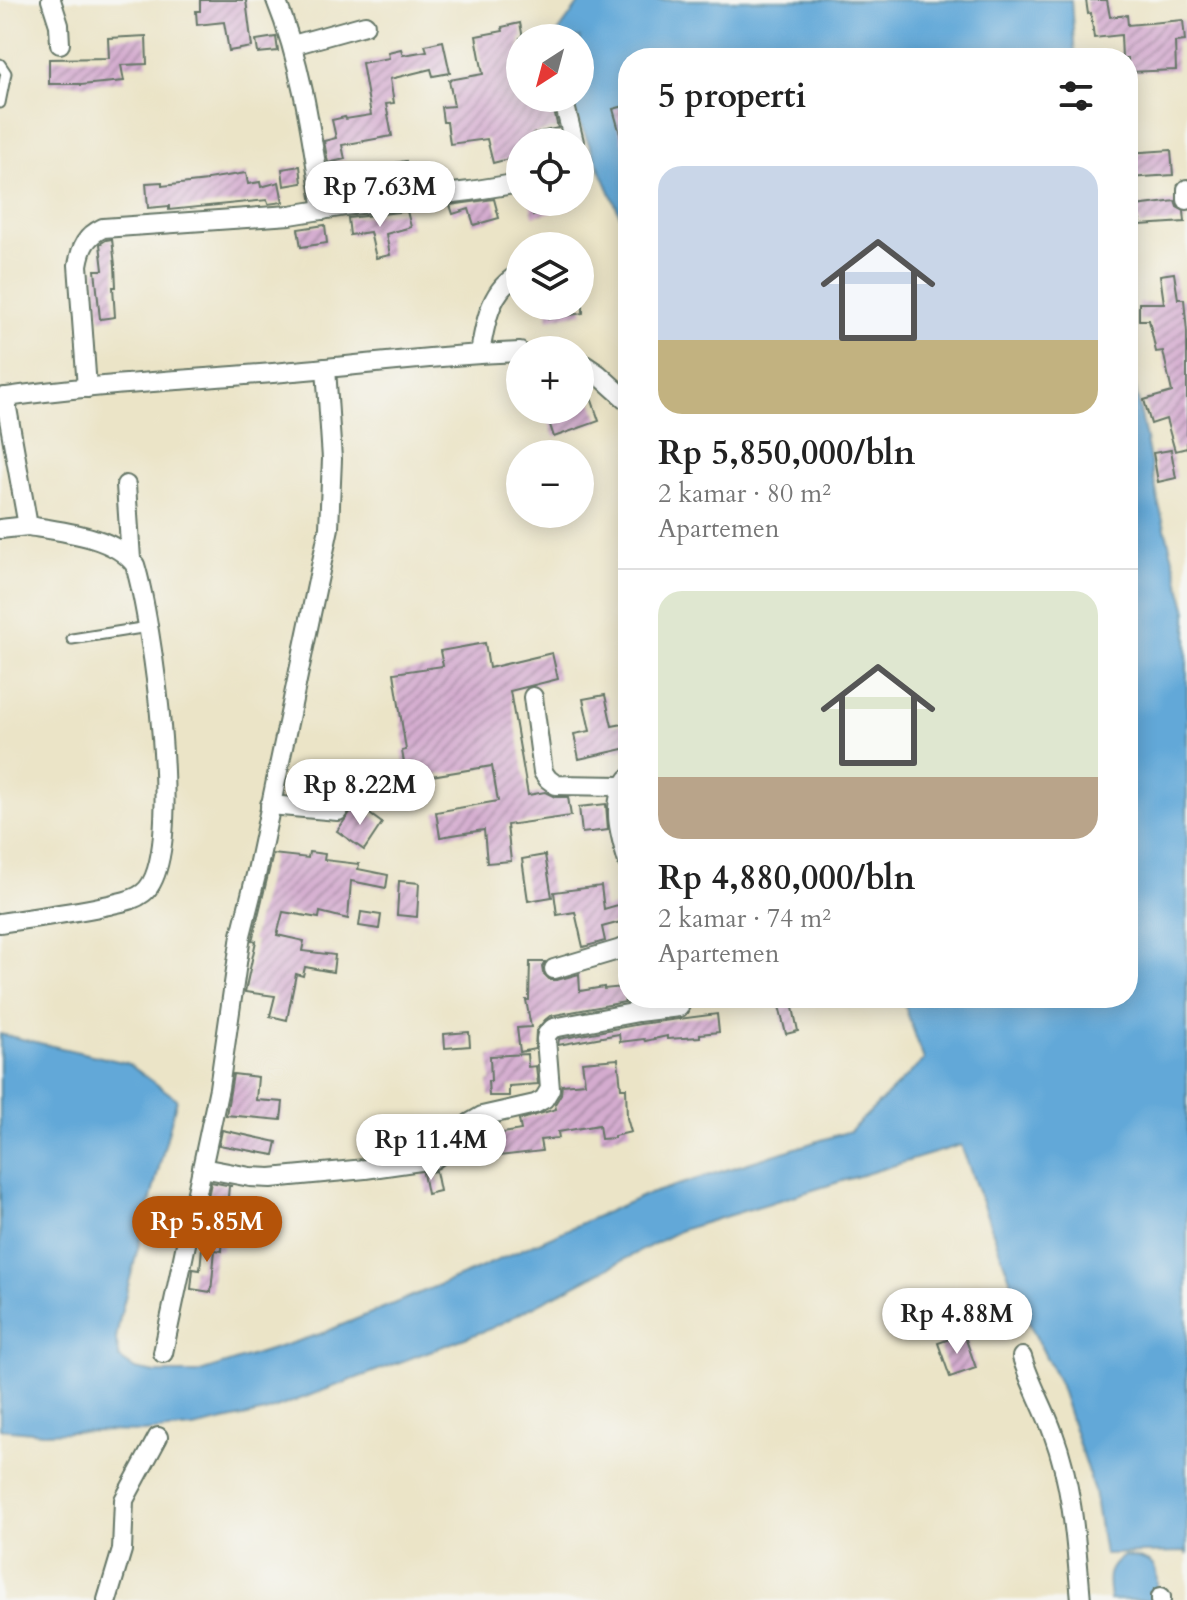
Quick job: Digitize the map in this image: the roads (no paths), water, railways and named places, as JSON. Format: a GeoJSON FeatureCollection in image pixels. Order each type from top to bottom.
{"type":"FeatureCollection","features":[{"type":"Feature","properties":{"kind":"street"},"geometry":{"type":"LineString","coordinates":[[51,0],[59,25],[60,44]]}},
{"type":"Feature","properties":{"kind":"street"},"geometry":{"type":"LineString","coordinates":[[276,0],[293,45],[310,125],[323,210]]}},
{"type":"Feature","properties":{"kind":"street"},"geometry":{"type":"LineString","coordinates":[[293,45],[365,25]]}},
{"type":"Feature","properties":{"kind":"street"},"geometry":{"type":"LineString","coordinates":[[87,388],[78,265],[84,243],[96,231],[125,225],[290,215],[506,185]]}},
{"type":"Feature","properties":{"kind":"street"},"geometry":{"type":"LineString","coordinates":[[1187,189],[1187,200]]}},
{"type":"Feature","properties":{"kind":"street"},"geometry":{"type":"LineString","coordinates":[[480,353],[486,318],[506,286]]}},
{"type":"Feature","properties":{"kind":"street"},"geometry":{"type":"LineString","coordinates":[[28,526],[3,397],[506,352]]}},
{"type":"Feature","properties":{"kind":"street"},"geometry":{"type":"LineString","coordinates":[[163,1353],[219,1088],[241,935],[329,528],[332,459],[326,368]]}},
{"type":"Feature","properties":{"kind":"street"},"geometry":{"type":"LineString","coordinates":[[594,371],[618,392]]}},
{"type":"Feature","properties":{"kind":"street"},"geometry":{"type":"LineString","coordinates":[[0,923],[130,900],[147,890],[158,870],[163,845],[164,793],[156,677],[137,571],[131,559],[126,485]]}},
{"type":"Feature","properties":{"kind":"street"},"geometry":{"type":"LineString","coordinates":[[0,529],[28,526],[88,538],[117,548],[131,559]]}},
{"type":"Feature","properties":{"kind":"street"},"geometry":{"type":"LineString","coordinates":[[533,697],[543,772],[548,779],[556,785],[618,782]]}},
{"type":"Feature","properties":{"kind":"street"},"geometry":{"type":"LineString","coordinates":[[270,805],[338,811]]}},
{"type":"Feature","properties":{"kind":"street"},"geometry":{"type":"LineString","coordinates":[[554,969],[618,950]]}},
{"type":"Feature","properties":{"kind":"street"},"geometry":{"type":"LineString","coordinates":[[202,1168],[271,1178],[434,1159],[470,1123],[482,1116],[540,1102],[548,1096],[546,1039],[553,1028],[671,1008]]}},
{"type":"Feature","properties":{"kind":"street"},"geometry":{"type":"LineString","coordinates":[[1022,1357],[1053,1433],[1072,1505],[1081,1600]]}},
{"type":"Feature","properties":{"kind":"street"},"geometry":{"type":"LineString","coordinates":[[107,1600],[122,1550],[124,1500],[158,1437]]}},
{"type":"Feature","properties":{"kind":"lane"},"geometry":{"type":"LineString","coordinates":[[0,64],[6,73],[0,103]]}},
{"type":"Feature","properties":{"kind":"lane"},"geometry":{"type":"LineString","coordinates":[[72,639],[148,627]]}},
{"type":"Feature","properties":{"kind":"water"},"geometry":{"type":"Polygon","coordinates":[[[578,0],[1071,0],[1074,48],[618,48],[618,210],[594,155],[594,128],[582,128],[575,112],[594,112],[594,24],[564,24],[578,5],[578,0]]]}},
{"type":"Feature","properties":{"kind":"water"},"geometry":{"type":"Polygon","coordinates":[[[1138,400],[1159,505],[1187,612],[1187,1554],[1104,1554],[1094,1491],[1059,1383],[1018,1301],[961,1145],[681,1230],[492,1328],[265,1412],[193,1428],[143,1432],[43,1433],[0,1429],[0,1034],[127,1063],[177,1099],[116,1340],[120,1359],[135,1369],[156,1373],[197,1373],[320,1334],[643,1196],[850,1131],[924,1060],[906,1008],[1138,1008],[1138,400]]]}},
{"type":"Feature","properties":{"kind":"water"},"geometry":{"type":"Polygon","coordinates":[[[1124,1556],[1136,1557],[1154,1567],[1157,1600],[1110,1600],[1110,1571],[1124,1556]]]}}]}
